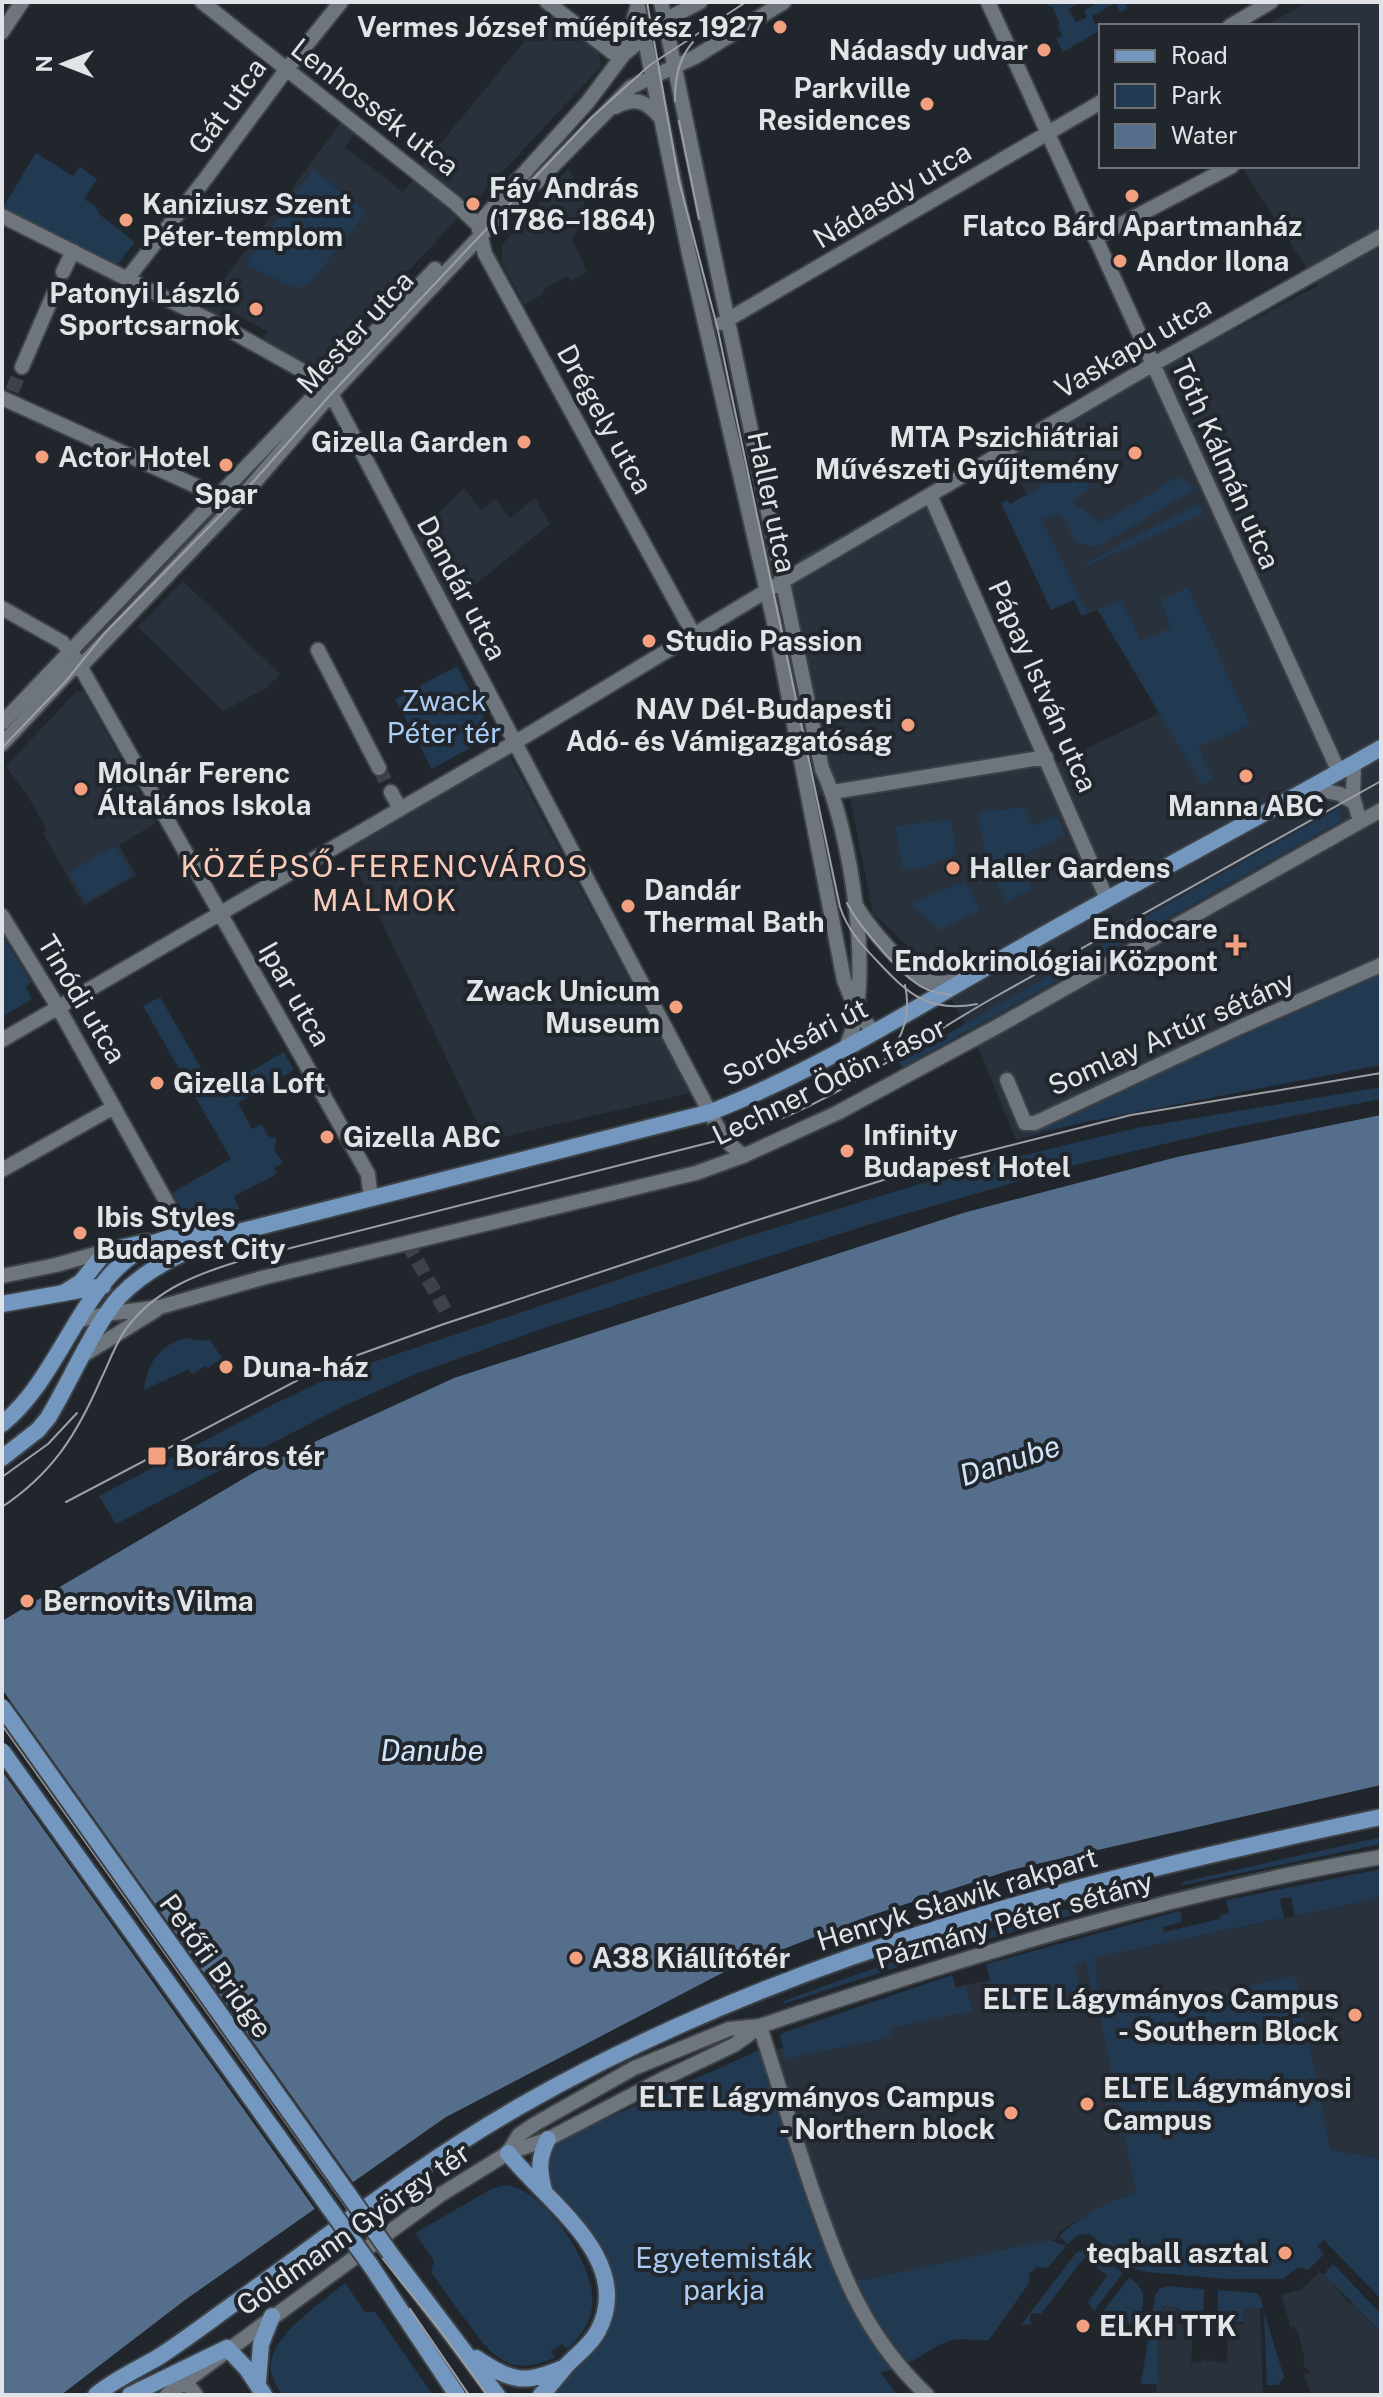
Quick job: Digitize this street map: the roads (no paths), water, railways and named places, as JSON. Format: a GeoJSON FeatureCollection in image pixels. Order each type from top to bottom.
{"type":"FeatureCollection","features":[{"type":"Feature","properties":{"kind":"main road","name":"Soroksári út"},"geometry":{"type":"LineString","coordinates":[[147,1273],[184,1251],[226,1235],[711,1112],[776,1085],[1381,748]]}},
{"type":"Feature","properties":{"kind":"main road","name":"Soroksári út"},"geometry":{"type":"LineString","coordinates":[[161,1241],[185,1235],[226,1235]]}},
{"type":"Feature","properties":{"kind":"main road"},"geometry":{"type":"LineString","coordinates":[[60,1295],[81,1282],[106,1251],[161,1241]]}},
{"type":"Feature","properties":{"kind":"main road"},"geometry":{"type":"LineString","coordinates":[[2,1424],[42,1383],[76,1321],[117,1267],[161,1241]]}},
{"type":"Feature","properties":{"kind":"main road"},"geometry":{"type":"LineString","coordinates":[[2,1304],[99,1288],[147,1273]]}},
{"type":"Feature","properties":{"kind":"main road"},"geometry":{"type":"LineString","coordinates":[[2,1458],[38,1430],[48,1418],[106,1314],[122,1294],[147,1273]]}},
{"type":"Feature","properties":{"kind":"main road","name":"Petőfi Bridge"},"geometry":{"type":"LineString","coordinates":[[2,1707],[390,2253],[497,2395]]}},
{"type":"Feature","properties":{"kind":"main road","name":"Petőfi Bridge"},"geometry":{"type":"LineString","coordinates":[[2,1751],[371,2266],[457,2395]]}},
{"type":"Feature","properties":{"kind":"main road","name":"Henryk Sławik rakpart"},"geometry":{"type":"LineString","coordinates":[[96,2395],[167,2351],[456,2144],[525,2103],[681,2023],[867,1950],[1022,1902],[1159,1866],[1381,1817]]}},
{"type":"Feature","properties":{"kind":"main road"},"geometry":{"type":"LineString","coordinates":[[545,2192],[539,2170],[540,2157],[548,2139]]}},
{"type":"Feature","properties":{"kind":"main road"},"geometry":{"type":"LineString","coordinates":[[508,2153],[573,2220],[599,2266],[606,2290],[605,2310],[598,2333],[541,2395]]}},
{"type":"Feature","properties":{"kind":"main road"},"geometry":{"type":"LineString","coordinates":[[261,2389],[261,2344],[272,2316]]}},
{"type":"Feature","properties":{"kind":"main road"},"geometry":{"type":"LineString","coordinates":[[130,2395],[227,2348],[261,2389]]}},
{"type":"Feature","properties":{"kind":"main road"},"geometry":{"type":"LineString","coordinates":[[467,2354],[495,2371],[520,2380],[566,2366]]}},
{"type":"Feature","properties":{"kind":"main road"},"geometry":{"type":"LineString","coordinates":[[441,2373],[446,2395]]}},
{"type":"Feature","properties":{"kind":"street"},"geometry":{"type":"LineString","coordinates":[[2,32],[22,2]]}},
{"type":"Feature","properties":{"kind":"street","name":"Lenhossék utca"},"geometry":{"type":"LineString","coordinates":[[202,2],[455,203],[479,230]]}},
{"type":"Feature","properties":{"kind":"street","name":"Gát utca"},"geometry":{"type":"LineString","coordinates":[[127,279],[341,2]]}},
{"type":"Feature","properties":{"kind":"street"},"geometry":{"type":"LineString","coordinates":[[547,2],[613,53],[624,54],[638,4]]}},
{"type":"Feature","properties":{"kind":"street","name":"Haller utca"},"geometry":{"type":"LineString","coordinates":[[661,2],[822,769],[833,792],[855,903],[861,969],[857,1012],[845,1048]]}},
{"type":"Feature","properties":{"kind":"street","name":"Mester utca"},"geometry":{"type":"LineString","coordinates":[[2,723],[479,230],[587,103],[624,54],[665,20],[700,2]]}},
{"type":"Feature","properties":{"kind":"street","name":"Tóth Kálmán utca"},"geometry":{"type":"LineString","coordinates":[[988,2],[1339,772]]}},
{"type":"Feature","properties":{"kind":"street"},"geometry":{"type":"LineString","coordinates":[[1233,24],[1271,2]]}},
{"type":"Feature","properties":{"kind":"street","name":"Mester utca"},"geometry":{"type":"LineString","coordinates":[[479,230],[536,183],[631,87],[695,57],[781,3]]}},
{"type":"Feature","properties":{"kind":"street","name":"Haller utca"},"geometry":{"type":"LineString","coordinates":[[638,4],[659,116],[774,622],[844,980],[857,1012],[874,1032]]}},
{"type":"Feature","properties":{"kind":"street"},"geometry":{"type":"LineString","coordinates":[[611,109],[633,100],[641,101],[659,116]]}},
{"type":"Feature","properties":{"kind":"street","name":"Nádasdy utca"},"geometry":{"type":"LineString","coordinates":[[708,331],[1099,103]]}},
{"type":"Feature","properties":{"kind":"street"},"geometry":{"type":"LineString","coordinates":[[1095,238],[1228,168]]}},
{"type":"Feature","properties":{"kind":"street"},"geometry":{"type":"LineString","coordinates":[[2,216],[289,361],[329,388]]}},
{"type":"Feature","properties":{"kind":"street","name":"Drégely utca"},"geometry":{"type":"LineString","coordinates":[[479,230],[485,254],[694,635]]}},
{"type":"Feature","properties":{"kind":"street","name":"Vaskapu utca"},"geometry":{"type":"LineString","coordinates":[[2,1040],[514,743],[1152,365],[1381,236]]}},
{"type":"Feature","properties":{"kind":"street"},"geometry":{"type":"LineString","coordinates":[[63,272],[73,251]]}},
{"type":"Feature","properties":{"kind":"street"},"geometry":{"type":"LineString","coordinates":[[22,367],[54,293]]}},
{"type":"Feature","properties":{"kind":"street","name":"Mester utca"},"geometry":{"type":"LineString","coordinates":[[2,744],[234,506],[329,388]]}},
{"type":"Feature","properties":{"kind":"street","name":"Dandár utca"},"geometry":{"type":"LineString","coordinates":[[329,388],[724,1139],[743,1156]]}},
{"type":"Feature","properties":{"kind":"street"},"geometry":{"type":"LineString","coordinates":[[7,396],[234,506]]}},
{"type":"Feature","properties":{"kind":"street","name":"Pápay István utca"},"geometry":{"type":"LineString","coordinates":[[930,495],[1107,899]]}},
{"type":"Feature","properties":{"kind":"street"},"geometry":{"type":"LineString","coordinates":[[2,608],[62,642],[70,651]]}},
{"type":"Feature","properties":{"kind":"street"},"geometry":{"type":"LineString","coordinates":[[318,650],[379,768]]}},
{"type":"Feature","properties":{"kind":"street","name":"Ipar utca"},"geometry":{"type":"LineString","coordinates":[[70,651],[75,669],[368,1174],[371,1199]]}},
{"type":"Feature","properties":{"kind":"street"},"geometry":{"type":"LineString","coordinates":[[833,792],[1046,757]]}},
{"type":"Feature","properties":{"kind":"street"},"geometry":{"type":"LineString","coordinates":[[1354,764],[1353,802],[1360,821]]}},
{"type":"Feature","properties":{"kind":"street"},"geometry":{"type":"LineString","coordinates":[[1311,788],[1340,794],[1353,802]]}},
{"type":"Feature","properties":{"kind":"street"},"geometry":{"type":"LineString","coordinates":[[391,792],[400,809]]}},
{"type":"Feature","properties":{"kind":"street","name":"Lechner Ödön fasor"},"geometry":{"type":"LineString","coordinates":[[76,1321],[160,1307],[262,1278],[696,1173],[743,1156],[837,1113],[971,1041],[1381,810]]}},
{"type":"Feature","properties":{"kind":"street","name":"Haller utca"},"geometry":{"type":"LineString","coordinates":[[855,903],[867,922],[922,978],[938,983],[975,975]]}},
{"type":"Feature","properties":{"kind":"street","name":"Tinódi utca"},"geometry":{"type":"LineString","coordinates":[[2,916],[58,1007],[185,1235]]}},
{"type":"Feature","properties":{"kind":"street","name":"Somlay Artúr sétány"},"geometry":{"type":"LineString","coordinates":[[1007,1080],[1025,1123],[1035,1123],[1381,965]]}},
{"type":"Feature","properties":{"kind":"street"},"geometry":{"type":"LineString","coordinates":[[2,1170],[114,1107]]}},
{"type":"Feature","properties":{"kind":"street"},"geometry":{"type":"LineString","coordinates":[[3,1274],[106,1251]]}},
{"type":"Feature","properties":{"kind":"street","name":"Lechner Ödön fasor"},"geometry":{"type":"LineString","coordinates":[[85,1354],[160,1307]]}},
{"type":"Feature","properties":{"kind":"street","name":"Pázmány Péter sétány"},"geometry":{"type":"LineString","coordinates":[[508,2153],[519,2135],[535,2124],[634,2068],[729,2029],[760,2026],[1040,1936],[1240,1885],[1381,1857]]}},
{"type":"Feature","properties":{"kind":"street"},"geometry":{"type":"LineString","coordinates":[[760,2026],[789,2122],[850,2291],[879,2340],[927,2395]]}},
{"type":"Feature","properties":{"kind":"street","name":"Pázmány Péter sétány"},"geometry":{"type":"LineString","coordinates":[[508,2153],[548,2139],[734,2045],[760,2026]]}},
{"type":"Feature","properties":{"kind":"street","name":"Goldmann György tér"},"geometry":{"type":"LineString","coordinates":[[167,2395],[227,2348],[440,2195],[508,2153]]}},
{"type":"Feature","properties":{"kind":"street"},"geometry":{"type":"LineString","coordinates":[[185,2381],[196,2395]]}},
{"type":"Feature","properties":{"kind":"water","name":"Danube"},"geometry":{"type":"Polygon","coordinates":[[[1381,1115],[1381,1785],[1011,1870],[869,1916],[726,1971],[446,2117],[185,2300],[61,2395],[2,2395],[2,1621],[275,1460],[454,1378],[963,1213],[1177,1157],[1381,1115]]]}},
{"type":"Feature","properties":{"kind":"tunnel"},"geometry":{"type":"LineString","coordinates":[[54,293],[63,272]]}},
{"type":"Feature","properties":{"kind":"tunnel"},"geometry":{"type":"LineString","coordinates":[[12,391],[22,367]]}},
{"type":"Feature","properties":{"kind":"tunnel"},"geometry":{"type":"LineString","coordinates":[[379,768],[391,792]]}},
{"type":"Feature","properties":{"kind":"tunnel"},"geometry":{"type":"LineString","coordinates":[[407,1243],[447,1313]]}},
{"type":"Feature","properties":{"kind":"tram line"},"geometry":{"type":"LineString","coordinates":[[647,2],[679,181],[717,326],[840,907],[861,944],[911,992],[922,999],[946,1006],[977,1004]]}},
{"type":"Feature","properties":{"kind":"tram line"},"geometry":{"type":"LineString","coordinates":[[2,748],[66,681],[104,634],[253,482],[332,393],[591,118],[650,65],[746,2]]}},
{"type":"Feature","properties":{"kind":"tram line"},"geometry":{"type":"LineString","coordinates":[[675,101],[678,70],[693,42]]}},
{"type":"Feature","properties":{"kind":"tram line"},"geometry":{"type":"LineString","coordinates":[[679,121],[699,219]]}},
{"type":"Feature","properties":{"kind":"tram line"},"geometry":{"type":"LineString","coordinates":[[2,1507],[36,1480],[62,1451],[83,1417],[129,1325],[153,1301],[181,1284],[243,1260],[724,1139],[795,1113],[863,1077],[993,998],[1381,781]]}},
{"type":"Feature","properties":{"kind":"tram line"},"geometry":{"type":"LineString","coordinates":[[847,903],[868,934],[908,976],[924,988],[951,995]]}},
{"type":"Feature","properties":{"kind":"tram line"},"geometry":{"type":"LineString","coordinates":[[885,1059],[897,1042],[904,1024],[907,1005],[905,985]]}},
{"type":"Feature","properties":{"kind":"tram line"},"geometry":{"type":"LineString","coordinates":[[66,1502],[319,1369],[745,1224],[921,1168],[1131,1115],[1381,1073]]}},
{"type":"Feature","properties":{"kind":"tram line"},"geometry":{"type":"LineString","coordinates":[[2,1477],[48,1444],[77,1413]]}},
{"type":"Feature","properties":{"kind":"tram line"},"geometry":{"type":"LineString","coordinates":[[2,1725],[383,2259],[487,2395]]}},
{"type":"Feature","properties":{"kind":"tram line"},"geometry":{"type":"LineString","coordinates":[[410,2309],[469,2395]]}},
{"type":"Feature","properties":{"kind":"place","name":"Vermes József műépítész 1927"},"geometry":{"type":"Point","coordinates":[780,27]}},
{"type":"Feature","properties":{"kind":"place","name":"Nádasdy udvar"},"geometry":{"type":"Point","coordinates":[1044,50]}},
{"type":"Feature","properties":{"kind":"place","name":"Parkville Residences"},"geometry":{"type":"Point","coordinates":[927,104]}},
{"type":"Feature","properties":{"kind":"place","name":"Flatco Bárd Apartmanház"},"geometry":{"type":"Point","coordinates":[1132,196]}},
{"type":"Feature","properties":{"kind":"place","name":"Fáy András (1786–1864)"},"geometry":{"type":"Point","coordinates":[473,204]}},
{"type":"Feature","properties":{"kind":"place","name":"Kaniziusz Szent Péter-templom"},"geometry":{"type":"Point","coordinates":[126,220]}},
{"type":"Feature","properties":{"kind":"place","name":"Andor Ilona"},"geometry":{"type":"Point","coordinates":[1120,261]}},
{"type":"Feature","properties":{"kind":"place","name":"Patonyi László Sportcsarnok"},"geometry":{"type":"Point","coordinates":[256,309]}},
{"type":"Feature","properties":{"kind":"place","name":"Gizella Garden"},"geometry":{"type":"Point","coordinates":[524,442]}},
{"type":"Feature","properties":{"kind":"place","name":"MTA Pszichiátriai Művészeti Gyűjtemény"},"geometry":{"type":"Point","coordinates":[1135,453]}},
{"type":"Feature","properties":{"kind":"place","name":"Actor Hotel"},"geometry":{"type":"Point","coordinates":[42,457]}},
{"type":"Feature","properties":{"kind":"place","name":"Spar"},"geometry":{"type":"Point","coordinates":[226,465]}},
{"type":"Feature","properties":{"kind":"place","name":"Studio Passion"},"geometry":{"type":"Point","coordinates":[649,641]}},
{"type":"Feature","properties":{"kind":"place","name":"NAV Dél-Budapesti Adó- és Vámigazgatóság"},"geometry":{"type":"Point","coordinates":[908,725]}},
{"type":"Feature","properties":{"kind":"place","name":"Manna ABC"},"geometry":{"type":"Point","coordinates":[1246,776]}},
{"type":"Feature","properties":{"kind":"place","name":"Molnár Ferenc Általános Iskola"},"geometry":{"type":"Point","coordinates":[81,789]}},
{"type":"Feature","properties":{"kind":"place","name":"Haller Gardens"},"geometry":{"type":"Point","coordinates":[953,868]}},
{"type":"Feature","properties":{"kind":"place","name":"Dandár Thermal Bath"},"geometry":{"type":"Point","coordinates":[628,906]}},
{"type":"Feature","properties":{"kind":"place","name":"Endocare Endokrinológiai Központ"},"geometry":{"type":"Point","coordinates":[1236,945]}},
{"type":"Feature","properties":{"kind":"place","name":"Zwack Unicum Museum"},"geometry":{"type":"Point","coordinates":[676,1007]}},
{"type":"Feature","properties":{"kind":"place","name":"Gizella Loft"},"geometry":{"type":"Point","coordinates":[157,1083]}},
{"type":"Feature","properties":{"kind":"place","name":"Gizella ABC"},"geometry":{"type":"Point","coordinates":[327,1137]}},
{"type":"Feature","properties":{"kind":"place","name":"Infinity Budapest Hotel"},"geometry":{"type":"Point","coordinates":[847,1151]}},
{"type":"Feature","properties":{"kind":"place","name":"Ibis Styles Budapest City"},"geometry":{"type":"Point","coordinates":[80,1233]}},
{"type":"Feature","properties":{"kind":"place","name":"Duna-ház"},"geometry":{"type":"Point","coordinates":[226,1367]}},
{"type":"Feature","properties":{"kind":"place","name":"Boráros tér"},"geometry":{"type":"Point","coordinates":[157,1456]}},
{"type":"Feature","properties":{"kind":"place","name":"Bernovits Vilma"},"geometry":{"type":"Point","coordinates":[27,1601]}},
{"type":"Feature","properties":{"kind":"place","name":"A38 Kiállítótér"},"geometry":{"type":"Point","coordinates":[576,1958]}},
{"type":"Feature","properties":{"kind":"place","name":"ELTE Lágymányos Campus - Southern Block"},"geometry":{"type":"Point","coordinates":[1355,2015]}},
{"type":"Feature","properties":{"kind":"place","name":"ELTE Lágymányosi Campus"},"geometry":{"type":"Point","coordinates":[1087,2104]}},
{"type":"Feature","properties":{"kind":"place","name":"ELTE Lágymányos Campus - Northern block"},"geometry":{"type":"Point","coordinates":[1011,2113]}},
{"type":"Feature","properties":{"kind":"place","name":"teqball asztal"},"geometry":{"type":"Point","coordinates":[1285,2253]}},
{"type":"Feature","properties":{"kind":"place","name":"ELKH TTK"},"geometry":{"type":"Point","coordinates":[1083,2326]}},
{"type":"Feature","properties":{"kind":"district","name":"KÖZÉPSŐ-FERENCVÁROS MALMOK"},"geometry":{"type":"Point","coordinates":[385,884]}},
{"type":"Feature","properties":{"kind":"park label","name":"Zwack Péter tér"},"geometry":{"type":"Point","coordinates":[444,717]}},
{"type":"Feature","properties":{"kind":"park label","name":"Egyetemisták parkja"},"geometry":{"type":"Point","coordinates":[724,2274]}}]}
